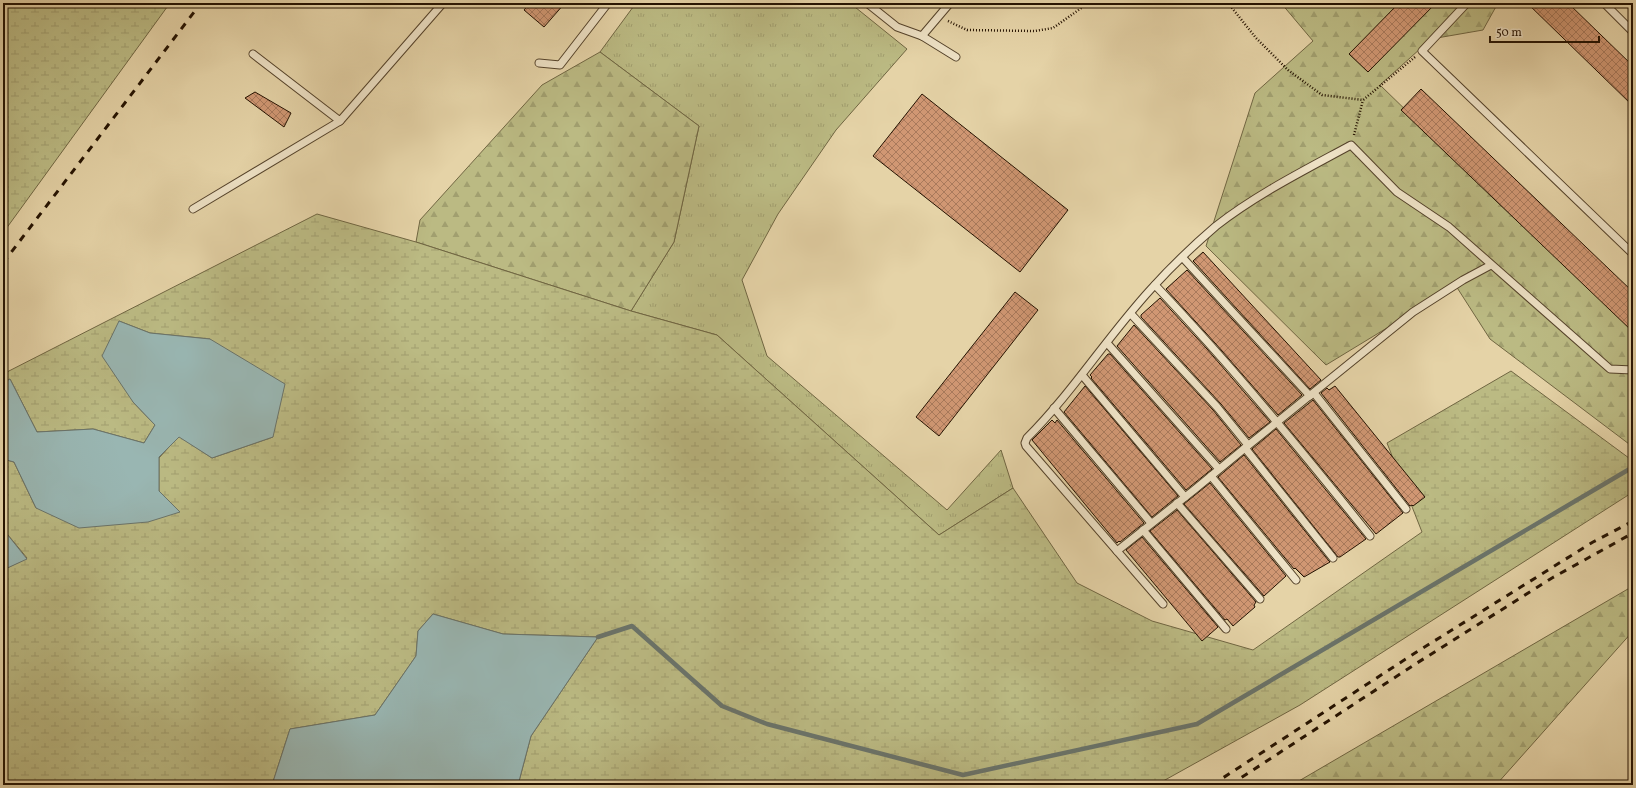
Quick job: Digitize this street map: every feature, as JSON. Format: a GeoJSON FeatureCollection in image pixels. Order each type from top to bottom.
{"type":"FeatureCollection","features":[{"type":"Feature","properties":{"kind":"lane"},"geometry":{"type":"LineString","coordinates":[[193,209],[340,121],[443,3]]}},
{"type":"Feature","properties":{"kind":"lane"},"geometry":{"type":"LineString","coordinates":[[539,63],[560,65],[608,3]]}},
{"type":"Feature","properties":{"kind":"lane"},"geometry":{"type":"LineString","coordinates":[[867,3],[897,27],[922,36],[956,57]]}},
{"type":"Feature","properties":{"kind":"lane"},"geometry":{"type":"LineString","coordinates":[[922,36],[950,3]]}},
{"type":"Feature","properties":{"kind":"lane"},"geometry":{"type":"LineString","coordinates":[[1467,3],[1422,51],[1633,254]]}},
{"type":"Feature","properties":{"kind":"lane"},"geometry":{"type":"LineString","coordinates":[[1604,3],[1633,32]]}},
{"type":"Feature","properties":{"kind":"lane"},"geometry":{"type":"LineString","coordinates":[[253,54],[340,121]]}},
{"type":"Feature","properties":{"kind":"lane"},"geometry":{"type":"LineString","coordinates":[[1163,604],[1026,446],[1025,443],[1027,438],[1082,375],[1155,285],[1216,227],[1304,170],[1351,145],[1397,192],[1449,227],[1610,369],[1633,370]]}},
{"type":"Feature","properties":{"kind":"lane"},"geometry":{"type":"LineString","coordinates":[[1183,258],[1312,395],[1406,509]]}},
{"type":"Feature","properties":{"kind":"lane"},"geometry":{"type":"LineString","coordinates":[[1117,551],[1413,312],[1463,280],[1491,265]]}},
{"type":"Feature","properties":{"kind":"lane"},"geometry":{"type":"LineString","coordinates":[[1155,285],[1278,422],[1370,536]]}},
{"type":"Feature","properties":{"kind":"lane"},"geometry":{"type":"LineString","coordinates":[[1130,314],[1212,401],[1334,558]]}},
{"type":"Feature","properties":{"kind":"lane"},"geometry":{"type":"LineString","coordinates":[[1107,343],[1219,470]]}},
{"type":"Feature","properties":{"kind":"lane"},"geometry":{"type":"LineString","coordinates":[[1082,375],[1185,497]]}},
{"type":"Feature","properties":{"kind":"lane"},"geometry":{"type":"LineString","coordinates":[[1054,408],[1152,523]]}},
{"type":"Feature","properties":{"kind":"lane"},"geometry":{"type":"LineString","coordinates":[[1211,476],[1296,580]]}},
{"type":"Feature","properties":{"kind":"lane"},"geometry":{"type":"LineString","coordinates":[[1177,503],[1260,599]]}},
{"type":"Feature","properties":{"kind":"lane"},"geometry":{"type":"LineString","coordinates":[[1143,530],[1226,629]]}},
{"type":"Feature","properties":{"kind":"path"},"geometry":{"type":"LineString","coordinates":[[939,16],[967,30],[1035,31],[1053,28],[1087,4],[1104,3]]}},
{"type":"Feature","properties":{"kind":"path"},"geometry":{"type":"LineString","coordinates":[[1228,3],[1256,38],[1288,70],[1322,95],[1363,100]]}},
{"type":"Feature","properties":{"kind":"path"},"geometry":{"type":"LineString","coordinates":[[1351,145],[1363,100],[1422,51]]}},
{"type":"Feature","properties":{"kind":"green space"},"geometry":{"type":"Polygon","coordinates":[[[3,3],[170,3],[3,233],[3,3]]]}},
{"type":"Feature","properties":{"kind":"green space"},"geometry":{"type":"Polygon","coordinates":[[[636,3],[850,3],[907,49],[836,130],[778,214],[742,280],[767,356],[947,510],[1001,450],[1013,488],[939,535],[717,335],[631,311],[674,242],[699,126],[600,52],[636,3]]]}},
{"type":"Feature","properties":{"kind":"green space"},"geometry":{"type":"Polygon","coordinates":[[[1281,3],[1498,3],[1483,30],[1431,39],[1380,85],[1633,331],[1633,447],[1490,339],[1456,286],[1326,365],[1206,246],[1255,93],[1313,41],[1281,3]]]}},
{"type":"Feature","properties":{"kind":"green space"},"geometry":{"type":"Polygon","coordinates":[[[600,52],[699,126],[674,242],[631,311],[416,242],[420,220],[542,85],[600,52]]]}},
{"type":"Feature","properties":{"kind":"green space"},"geometry":{"type":"Polygon","coordinates":[[[317,214],[416,242],[631,311],[717,335],[939,535],[1013,488],[1077,583],[1152,621],[1253,650],[1422,532],[1387,443],[1511,371],[1633,461],[1633,492],[1300,705],[1156,785],[518,785],[531,736],[598,637],[503,634],[433,614],[418,631],[416,656],[375,715],[290,729],[272,785],[3,785],[3,570],[27,558],[3,529],[3,459],[14,462],[36,508],[179,512],[159,491],[159,458],[179,436],[212,458],[273,437],[210,339],[150,333],[119,321],[133,402],[155,425],[144,443],[93,429],[37,432],[10,379],[3,383],[3,374],[317,214]]]}},
{"type":"Feature","properties":{"kind":"green space"},"geometry":{"type":"Polygon","coordinates":[[[1633,586],[1633,631],[1496,785],[1292,785],[1633,586]]]}},
{"type":"Feature","properties":{"kind":"water"},"geometry":{"type":"Polygon","coordinates":[[[119,321],[150,333],[210,339],[285,384],[273,437],[212,458],[179,437],[159,457],[159,491],[180,512],[148,522],[79,528],[36,508],[14,462],[3,459],[3,383],[10,379],[37,432],[93,429],[144,443],[155,425],[133,402],[102,356],[119,321]]]}},
{"type":"Feature","properties":{"kind":"water"},"geometry":{"type":"Polygon","coordinates":[[[3,529],[27,559],[3,570],[3,529]]]}},
{"type":"Feature","properties":{"kind":"water"},"geometry":{"type":"Polygon","coordinates":[[[433,614],[503,634],[598,637],[531,736],[518,785],[272,785],[290,729],[375,715],[416,656],[418,631],[433,614]]]}},
{"type":"Feature","properties":{"kind":"building"},"geometry":{"type":"Polygon","coordinates":[[[530,3],[565,3],[544,27],[524,10],[530,3]]]}},
{"type":"Feature","properties":{"kind":"building"},"geometry":{"type":"Polygon","coordinates":[[[1399,3],[1436,3],[1368,72],[1349,54],[1399,3]]]}},
{"type":"Feature","properties":{"kind":"building"},"geometry":{"type":"Polygon","coordinates":[[[1527,3],[1568,3],[1633,66],[1633,106],[1527,3]]]}},
{"type":"Feature","properties":{"kind":"building"},"geometry":{"type":"Polygon","coordinates":[[[1421,89],[1633,292],[1633,332],[1401,110],[1421,89]]]}},
{"type":"Feature","properties":{"kind":"building"},"geometry":{"type":"Polygon","coordinates":[[[255,92],[291,113],[284,127],[245,98],[255,92]]]}},
{"type":"Feature","properties":{"kind":"building"},"geometry":{"type":"Polygon","coordinates":[[[922,94],[1068,210],[1020,272],[873,156],[922,94]]]}},
{"type":"Feature","properties":{"kind":"building"},"geometry":{"type":"Polygon","coordinates":[[[1203,252],[1321,380],[1310,389],[1193,261],[1203,252]]]}},
{"type":"Feature","properties":{"kind":"building"},"geometry":{"type":"Polygon","coordinates":[[[1187,270],[1302,395],[1278,415],[1166,289],[1187,270]]]}},
{"type":"Feature","properties":{"kind":"building"},"geometry":{"type":"Polygon","coordinates":[[[1015,292],[1038,310],[939,436],[916,417],[1015,292]]]}},
{"type":"Feature","properties":{"kind":"building"},"geometry":{"type":"Polygon","coordinates":[[[1160,298],[1207,349],[1270,422],[1249,438],[1221,404],[1141,317],[1141,315],[1160,298]]]}},
{"type":"Feature","properties":{"kind":"building"},"geometry":{"type":"Polygon","coordinates":[[[1134,325],[1213,410],[1241,445],[1220,462],[1117,346],[1134,325]]]}},
{"type":"Feature","properties":{"kind":"building"},"geometry":{"type":"Polygon","coordinates":[[[1108,354],[1110,354],[1212,469],[1186,490],[1091,378],[1092,377],[1090,375],[1108,354]]]}},
{"type":"Feature","properties":{"kind":"building"},"geometry":{"type":"Polygon","coordinates":[[[1085,386],[1178,496],[1152,517],[1064,412],[1085,386]]]}},
{"type":"Feature","properties":{"kind":"building"},"geometry":{"type":"Polygon","coordinates":[[[1335,386],[1425,497],[1413,506],[1410,506],[1321,393],[1327,388],[1329,390],[1335,386]]]}},
{"type":"Feature","properties":{"kind":"building"},"geometry":{"type":"Polygon","coordinates":[[[1313,400],[1403,513],[1376,534],[1284,423],[1313,400]]]}},
{"type":"Feature","properties":{"kind":"building"},"geometry":{"type":"Polygon","coordinates":[[[1052,420],[1055,423],[1057,420],[1144,523],[1120,542],[1119,541],[1117,543],[1032,440],[1052,420]]]}},
{"type":"Feature","properties":{"kind":"building"},"geometry":{"type":"Polygon","coordinates":[[[1276,429],[1366,539],[1340,557],[1338,557],[1252,449],[1276,429]]]}},
{"type":"Feature","properties":{"kind":"building"},"geometry":{"type":"Polygon","coordinates":[[[1244,455],[1330,562],[1304,577],[1295,568],[1294,569],[1218,477],[1244,455]]]}},
{"type":"Feature","properties":{"kind":"building"},"geometry":{"type":"Polygon","coordinates":[[[1210,483],[1286,576],[1264,596],[1184,504],[1210,483]]]}},
{"type":"Feature","properties":{"kind":"building"},"geometry":{"type":"Polygon","coordinates":[[[1177,510],[1256,602],[1254,605],[1255,607],[1233,626],[1227,619],[1225,620],[1150,531],[1177,510]]]}},
{"type":"Feature","properties":{"kind":"building"},"geometry":{"type":"Polygon","coordinates":[[[1142,537],[1218,627],[1202,641],[1126,550],[1142,537]]]}},
{"type":"Feature","properties":{"kind":"waterway"},"geometry":{"type":"LineString","coordinates":[[598,637],[632,626],[722,706],[767,724],[963,775],[1197,724],[1633,467]]}},
{"type":"Feature","properties":{"kind":"railway"},"geometry":{"type":"LineString","coordinates":[[3,263],[201,3]]}},
{"type":"Feature","properties":{"kind":"railway"},"geometry":{"type":"LineString","coordinates":[[1212,785],[1415,653],[1593,542],[1633,521]]}},
{"type":"Feature","properties":{"kind":"railway"},"geometry":{"type":"LineString","coordinates":[[1230,785],[1417,663],[1552,578],[1633,533]]}}]}
